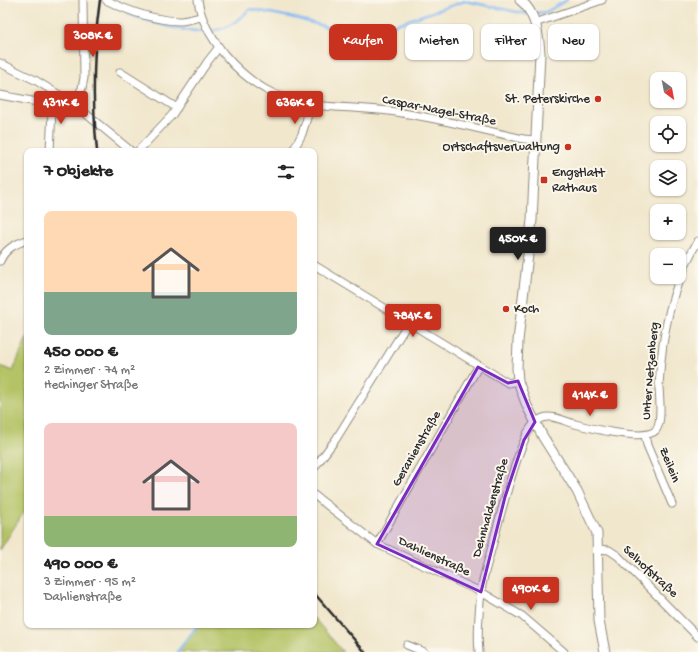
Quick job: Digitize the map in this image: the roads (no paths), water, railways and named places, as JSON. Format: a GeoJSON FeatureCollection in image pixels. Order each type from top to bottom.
{"type":"FeatureCollection","features":[{"type":"Feature","properties":{"kind":"street"},"geometry":{"type":"LineString","coordinates":[[74,104],[82,88],[84,78],[83,0]]}},
{"type":"Feature","properties":{"kind":"street"},"geometry":{"type":"LineString","coordinates":[[106,0],[118,6],[161,19],[180,21],[201,17]]}},
{"type":"Feature","properties":{"kind":"street","name":"Caspar-Nagel-Straße"},"geometry":{"type":"LineString","coordinates":[[198,0],[201,17],[204,24],[211,36],[234,66],[260,87],[275,94],[311,105],[396,112],[535,140]]}},
{"type":"Feature","properties":{"kind":"street"},"geometry":{"type":"LineString","coordinates":[[535,23],[602,0]]}},
{"type":"Feature","properties":{"kind":"street"},"geometry":{"type":"LineString","coordinates":[[524,3],[535,23],[539,35],[540,54],[532,220],[518,341],[518,381],[527,406],[535,422],[590,514],[597,533],[597,597],[599,620],[605,652]]}},
{"type":"Feature","properties":{"kind":"street"},"geometry":{"type":"LineString","coordinates":[[141,148],[177,108],[219,47]]}},
{"type":"Feature","properties":{"kind":"street"},"geometry":{"type":"LineString","coordinates":[[0,63],[35,80],[74,104],[127,148]]}},
{"type":"Feature","properties":{"kind":"street"},"geometry":{"type":"LineString","coordinates":[[120,72],[177,108]]}},
{"type":"Feature","properties":{"kind":"street"},"geometry":{"type":"LineString","coordinates":[[0,95],[53,105]]}},
{"type":"Feature","properties":{"kind":"street"},"geometry":{"type":"LineString","coordinates":[[50,148],[53,105],[59,95]]}},
{"type":"Feature","properties":{"kind":"street"},"geometry":{"type":"LineString","coordinates":[[295,148],[302,134],[311,105]]}},
{"type":"Feature","properties":{"kind":"street"},"geometry":{"type":"LineString","coordinates":[[0,261],[8,250],[15,244],[24,241]]}},
{"type":"Feature","properties":{"kind":"street","name":"Unter Netzenberg"},"geometry":{"type":"LineString","coordinates":[[535,422],[552,416],[575,424],[618,433],[645,435],[653,433],[657,429],[660,422],[659,388],[666,325],[676,286],[698,241]]}},
{"type":"Feature","properties":{"kind":"street"},"geometry":{"type":"LineString","coordinates":[[317,267],[478,367],[508,383],[518,381]]}},
{"type":"Feature","properties":{"kind":"street"},"geometry":{"type":"LineString","coordinates":[[317,464],[336,438],[408,323]]}},
{"type":"Feature","properties":{"kind":"street","name":"Geranienstraße"},"geometry":{"type":"LineString","coordinates":[[377,544],[478,367]]}},
{"type":"Feature","properties":{"kind":"street","name":"Dehnhaldenstraße"},"geometry":{"type":"LineString","coordinates":[[479,652],[481,592],[505,497],[524,440],[535,422]]}},
{"type":"Feature","properties":{"kind":"street","name":"Zeilein"},"geometry":{"type":"LineString","coordinates":[[645,435],[672,504]]}},
{"type":"Feature","properties":{"kind":"street","name":"Dahlienstraße"},"geometry":{"type":"LineString","coordinates":[[317,497],[377,544],[481,592],[522,616],[564,652]]}},
{"type":"Feature","properties":{"kind":"street","name":"Selhofstraße"},"geometry":{"type":"LineString","coordinates":[[598,549],[608,550],[618,556],[698,637]]}},
{"type":"Feature","properties":{"kind":"street"},"geometry":{"type":"LineString","coordinates":[[408,645],[424,652]]}},
{"type":"Feature","properties":{"kind":"waterway"},"geometry":{"type":"LineString","coordinates":[[128,14],[183,30],[205,31],[221,29],[231,25],[250,9],[295,18],[352,34],[367,34],[465,1],[527,14],[546,12],[567,0]]}},
{"type":"Feature","properties":{"kind":"waterway"},"geometry":{"type":"LineString","coordinates":[[177,652],[196,628]]}},
{"type":"Feature","properties":{"kind":"railway"},"geometry":{"type":"LineString","coordinates":[[97,148],[94,113],[94,76],[100,0]]}},
{"type":"Feature","properties":{"kind":"railway"},"geometry":{"type":"LineString","coordinates":[[317,596],[365,652]]}},
{"type":"Feature","properties":{"kind":"place","name":"St. Peterskirche"},"geometry":{"type":"Point","coordinates":[598,99]}},
{"type":"Feature","properties":{"kind":"place","name":"Ortschaftsverwaltung"},"geometry":{"type":"Point","coordinates":[568,147]}},
{"type":"Feature","properties":{"kind":"place","name":"Engstlatt Rathaus"},"geometry":{"type":"Point","coordinates":[544,180]}},
{"type":"Feature","properties":{"kind":"place","name":"Koch"},"geometry":{"type":"Point","coordinates":[506,309]}}]}
